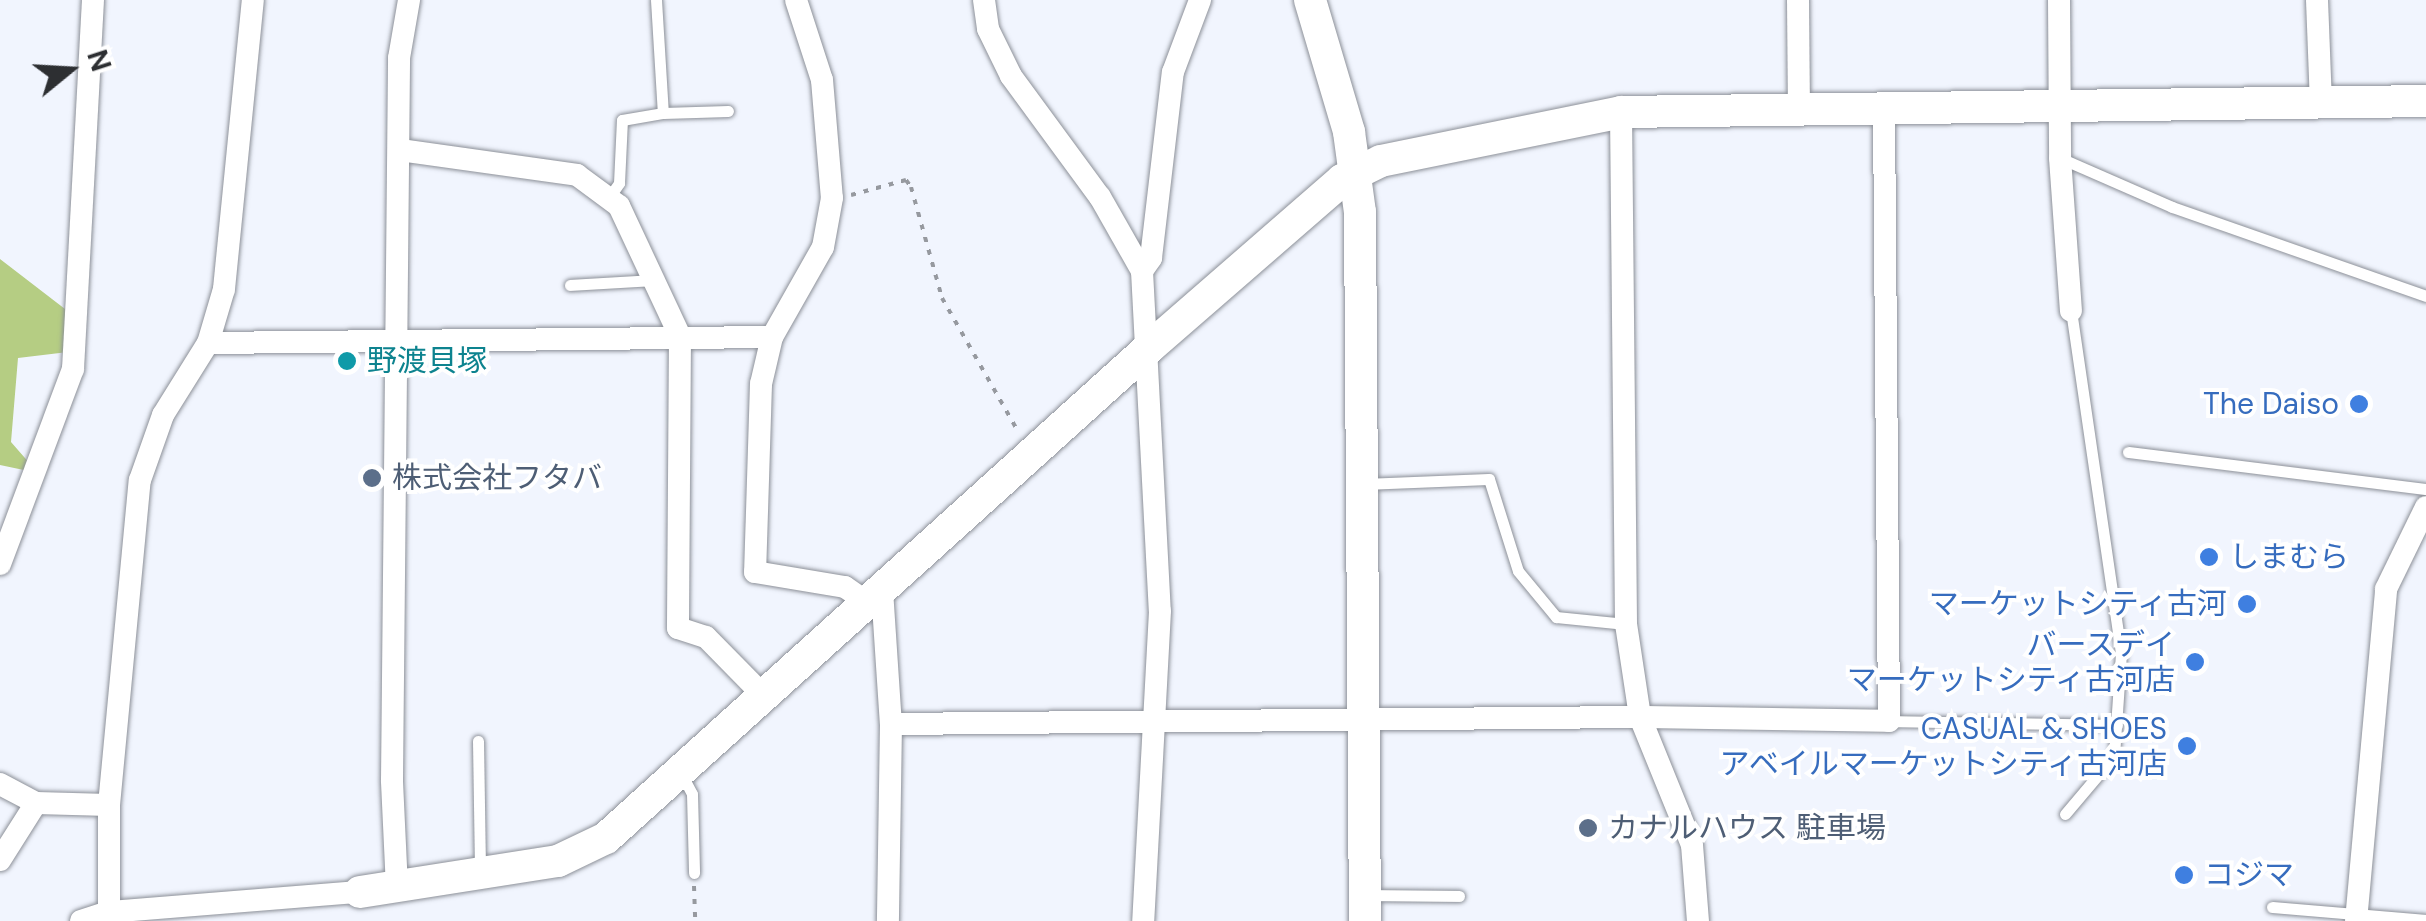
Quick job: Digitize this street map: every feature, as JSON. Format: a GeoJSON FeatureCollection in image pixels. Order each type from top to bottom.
{"type":"FeatureCollection","features":[{"type":"Feature","properties":{"kind":"street"},"geometry":{"type":"LineString","coordinates":[[0,564],[77,345],[93,0]]}},
{"type":"Feature","properties":{"kind":"street"},"geometry":{"type":"LineString","coordinates":[[109,912],[109,805],[140,480],[163,415],[208,343],[224,288],[253,0]]}},
{"type":"Feature","properties":{"kind":"street"},"geometry":{"type":"LineString","coordinates":[[397,888],[392,780],[399,58],[409,0]]}},
{"type":"Feature","properties":{"kind":"street"},"geometry":{"type":"LineString","coordinates":[[796,0],[822,80],[832,198],[822,247],[772,337],[760,384],[755,572],[875,596]]}},
{"type":"Feature","properties":{"kind":"street"},"geometry":{"type":"LineString","coordinates":[[984,0],[988,29],[1010,76],[1100,197],[1142,271],[1150,347],[1158,723],[1143,921]]}},
{"type":"Feature","properties":{"kind":"street"},"geometry":{"type":"LineString","coordinates":[[1142,271],[1151,258],[1173,72],[1200,0]]}},
{"type":"Feature","properties":{"kind":"street"},"geometry":{"type":"LineString","coordinates":[[1310,0],[1356,171],[1365,908]]}},
{"type":"Feature","properties":{"kind":"street"},"geometry":{"type":"LineString","coordinates":[[1798,0],[1799,108]]}},
{"type":"Feature","properties":{"kind":"street"},"geometry":{"type":"LineString","coordinates":[[2059,0],[2060,158],[2071,310]]}},
{"type":"Feature","properties":{"kind":"street"},"geometry":{"type":"LineString","coordinates":[[2318,0],[2321,102]]}},
{"type":"Feature","properties":{"kind":"street"},"geometry":{"type":"LineString","coordinates":[[82,921],[109,912],[397,888],[480,876],[584,852],[681,773],[1150,347],[1356,171],[1621,112],[2426,101]]}},
{"type":"Feature","properties":{"kind":"street"},"geometry":{"type":"LineString","coordinates":[[891,724],[1640,717],[1889,721],[1884,106]]}},
{"type":"Feature","properties":{"kind":"street"},"geometry":{"type":"LineString","coordinates":[[1621,112],[1626,624],[1640,717],[1692,845],[1698,921]]}},
{"type":"Feature","properties":{"kind":"street"},"geometry":{"type":"LineString","coordinates":[[400,150],[567,172],[610,196],[680,336],[678,628],[706,637],[765,696]]}},
{"type":"Feature","properties":{"kind":"street"},"geometry":{"type":"LineString","coordinates":[[208,343],[399,344],[772,337]]}},
{"type":"Feature","properties":{"kind":"street"},"geometry":{"type":"LineString","coordinates":[[2356,918],[2386,589],[2426,507]]}},
{"type":"Feature","properties":{"kind":"street"},"geometry":{"type":"LineString","coordinates":[[875,596],[891,724],[888,921]]}},
{"type":"Feature","properties":{"kind":"street"},"geometry":{"type":"LineString","coordinates":[[0,784],[36,804],[109,805]]}},
{"type":"Feature","properties":{"kind":"street"},"geometry":{"type":"LineString","coordinates":[[0,860],[36,804]]}},
{"type":"Feature","properties":{"kind":"lane"},"geometry":{"type":"LineString","coordinates":[[656,0],[664,113]]}},
{"type":"Feature","properties":{"kind":"lane"},"geometry":{"type":"LineString","coordinates":[[610,196],[619,183],[622,120],[664,113],[728,111]]}},
{"type":"Feature","properties":{"kind":"lane"},"geometry":{"type":"LineString","coordinates":[[2060,158],[2172,207],[2426,296]]}},
{"type":"Feature","properties":{"kind":"lane"},"geometry":{"type":"LineString","coordinates":[[570,285],[653,280]]}},
{"type":"Feature","properties":{"kind":"lane"},"geometry":{"type":"LineString","coordinates":[[2065,814],[2114,756],[2121,653],[2071,310]]}},
{"type":"Feature","properties":{"kind":"lane"},"geometry":{"type":"LineString","coordinates":[[2128,452],[2426,489]]}},
{"type":"Feature","properties":{"kind":"lane"},"geometry":{"type":"LineString","coordinates":[[1362,484],[1490,479],[1518,571],[1556,618],[1626,624]]}},
{"type":"Feature","properties":{"kind":"lane"},"geometry":{"type":"LineString","coordinates":[[1889,721],[2117,725]]}},
{"type":"Feature","properties":{"kind":"lane"},"geometry":{"type":"LineString","coordinates":[[478,741],[480,876]]}},
{"type":"Feature","properties":{"kind":"lane"},"geometry":{"type":"LineString","coordinates":[[681,773],[692,794],[694,873]]}},
{"type":"Feature","properties":{"kind":"lane"},"geometry":{"type":"LineString","coordinates":[[1365,908],[1459,896]]}},
{"type":"Feature","properties":{"kind":"lane"},"geometry":{"type":"LineString","coordinates":[[2272,907],[2356,918],[2426,920]]}},
{"type":"Feature","properties":{"kind":"path"},"geometry":{"type":"LineString","coordinates":[[832,198],[906,180],[942,298],[1033,453]]}},
{"type":"Feature","properties":{"kind":"path"},"geometry":{"type":"LineString","coordinates":[[694,873],[694,921]]}},
{"type":"Feature","properties":{"kind":"green space"},"geometry":{"type":"Polygon","coordinates":[[[0,259],[65,309],[68,352],[18,358],[11,442],[38,473],[0,465],[0,259]]]}},
{"type":"Feature","properties":{"kind":"place","name":"野渡貝塚"},"geometry":{"type":"Point","coordinates":[347,361]}},
{"type":"Feature","properties":{"kind":"place","name":"The Daiso"},"geometry":{"type":"Point","coordinates":[2359,404]}},
{"type":"Feature","properties":{"kind":"place","name":"株式会社フタバ"},"geometry":{"type":"Point","coordinates":[372,478]}},
{"type":"Feature","properties":{"kind":"place","name":"しまむら"},"geometry":{"type":"Point","coordinates":[2209,557]}},
{"type":"Feature","properties":{"kind":"place","name":"マーケットシティ古河"},"geometry":{"type":"Point","coordinates":[2247,604]}},
{"type":"Feature","properties":{"kind":"place","name":"バースデイ マーケットシティ古河店"},"geometry":{"type":"Point","coordinates":[2195,662]}},
{"type":"Feature","properties":{"kind":"place","name":"CASUAL & SHOES アベイルマーケットシティ古河店"},"geometry":{"type":"Point","coordinates":[2187,746]}},
{"type":"Feature","properties":{"kind":"place","name":"カナルハウス 駐車場"},"geometry":{"type":"Point","coordinates":[1588,828]}},
{"type":"Feature","properties":{"kind":"place","name":"コジマ"},"geometry":{"type":"Point","coordinates":[2184,875]}}]}
